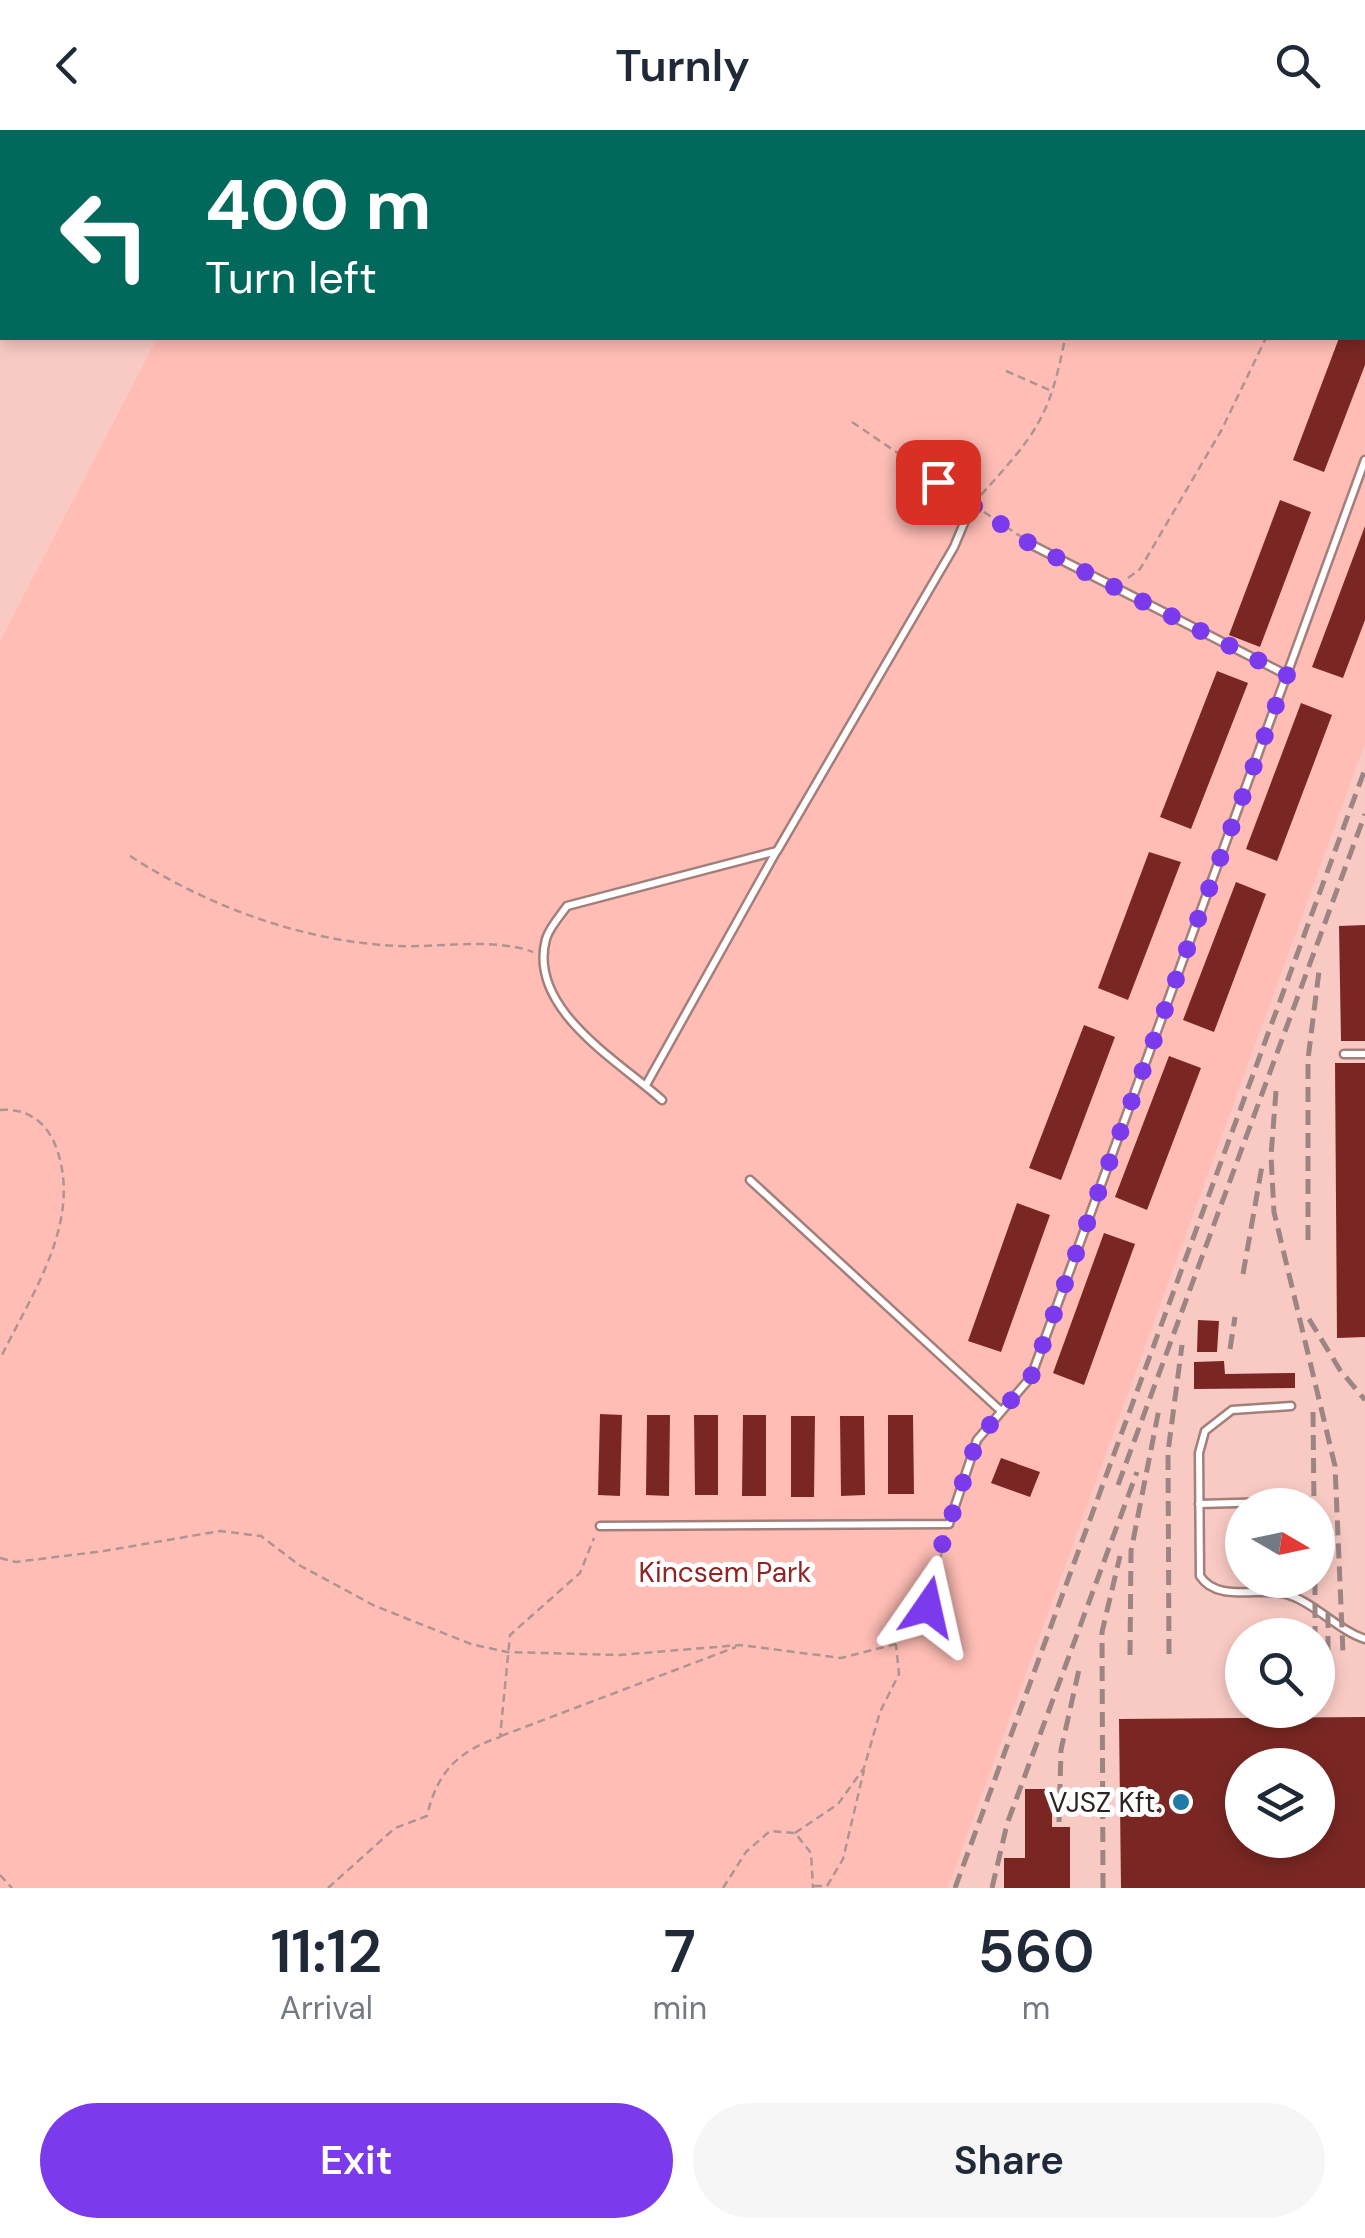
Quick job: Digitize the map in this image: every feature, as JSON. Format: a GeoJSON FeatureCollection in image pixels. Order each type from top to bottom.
{"type":"FeatureCollection","features":[{"type":"Feature","properties":{"kind":"lane"},"geometry":{"type":"LineString","coordinates":[[600,1526],[950,1524],[977,1440],[1031,1377],[1365,460]]}},
{"type":"Feature","properties":{"kind":"lane"},"geometry":{"type":"LineString","coordinates":[[646,1085],[954,547],[972,504]]}},
{"type":"Feature","properties":{"kind":"lane"},"geometry":{"type":"LineString","coordinates":[[1032,545],[1287,675]]}},
{"type":"Feature","properties":{"kind":"lane"},"geometry":{"type":"LineString","coordinates":[[662,1100],[562,1012],[550,985],[544,956],[546,936],[567,906],[777,851]]}},
{"type":"Feature","properties":{"kind":"lane"},"geometry":{"type":"LineString","coordinates":[[1344,1054],[1365,1054]]}},
{"type":"Feature","properties":{"kind":"lane"},"geometry":{"type":"LineString","coordinates":[[750,1180],[1001,1411]]}},
{"type":"Feature","properties":{"kind":"lane"},"geometry":{"type":"LineString","coordinates":[[1292,1406],[1232,1410],[1209,1425],[1199,1453],[1199,1571],[1207,1585],[1222,1591],[1293,1596],[1365,1638]]}},
{"type":"Feature","properties":{"kind":"lane"},"geometry":{"type":"LineString","coordinates":[[1200,1504],[1225,1503]]}},
{"type":"Feature","properties":{"kind":"path"},"geometry":{"type":"LineString","coordinates":[[972,504],[1016,459],[1040,426],[1055,392],[1065,340]]}},
{"type":"Feature","properties":{"kind":"path"},"geometry":{"type":"LineString","coordinates":[[1114,590],[1140,569],[1221,431],[1265,340]]}},
{"type":"Feature","properties":{"kind":"path"},"geometry":{"type":"LineString","coordinates":[[1006,371],[1055,392]]}},
{"type":"Feature","properties":{"kind":"path"},"geometry":{"type":"LineString","coordinates":[[852,422],[1032,545]]}},
{"type":"Feature","properties":{"kind":"path"},"geometry":{"type":"LineString","coordinates":[[130,856],[248,918],[391,946],[513,945],[544,956]]}},
{"type":"Feature","properties":{"kind":"path"},"geometry":{"type":"LineString","coordinates":[[0,1110],[16,1108],[46,1125],[59,1156],[66,1192],[58,1236],[0,1359]]}},
{"type":"Feature","properties":{"kind":"path"},"geometry":{"type":"LineString","coordinates":[[0,1558],[16,1562],[69,1556],[220,1531],[261,1536],[299,1565],[375,1606],[471,1644],[507,1652],[619,1655],[740,1645],[841,1658],[896,1644],[928,1607],[934,1569],[950,1524]]}},
{"type":"Feature","properties":{"kind":"path"},"geometry":{"type":"LineString","coordinates":[[500,1737],[508,1687],[510,1635],[580,1573],[600,1526]]}},
{"type":"Feature","properties":{"kind":"path"},"geometry":{"type":"LineString","coordinates":[[795,1833],[811,1854],[814,1887],[827,1886],[843,1859],[880,1712],[900,1674],[896,1644]]}},
{"type":"Feature","properties":{"kind":"path"},"geometry":{"type":"LineString","coordinates":[[328,1888],[395,1828],[427,1816],[433,1790],[466,1748],[740,1645]]}},
{"type":"Feature","properties":{"kind":"path"},"geometry":{"type":"LineString","coordinates":[[724,1888],[746,1852],[770,1831],[795,1833],[838,1804],[864,1768]]}},
{"type":"Feature","properties":{"kind":"path"},"geometry":{"type":"LineString","coordinates":[[0,1875],[12,1888]]}},
{"type":"Feature","properties":{"kind":"shaded area"},"geometry":{"type":"Polygon","coordinates":[[[0,340],[156,340],[0,641],[0,340]]]}},
{"type":"Feature","properties":{"kind":"shaded area"},"geometry":{"type":"Polygon","coordinates":[[[1365,744],[1365,1888],[948,1888],[1365,744]]]}},
{"type":"Feature","properties":{"kind":"green space","name":"Kincsem Park"},"geometry":{"type":"Polygon","coordinates":[[[156,340],[1365,340],[1365,744],[948,1888],[0,1888],[0,641],[156,340]]]}},
{"type":"Feature","properties":{"kind":"building"},"geometry":{"type":"Polygon","coordinates":[[[1338,340],[1365,340],[1365,365],[1324,472],[1293,460],[1338,340]]]}},
{"type":"Feature","properties":{"kind":"building"},"geometry":{"type":"Polygon","coordinates":[[[1280,500],[1311,512],[1260,647],[1229,635],[1280,500]]]}},
{"type":"Feature","properties":{"kind":"building"},"geometry":{"type":"Polygon","coordinates":[[[1365,526],[1365,620],[1343,678],[1312,667],[1365,526]]]}},
{"type":"Feature","properties":{"kind":"building"},"geometry":{"type":"Polygon","coordinates":[[[1217,671],[1248,683],[1191,829],[1160,817],[1217,671]]]}},
{"type":"Feature","properties":{"kind":"building"},"geometry":{"type":"Polygon","coordinates":[[[1301,703],[1332,715],[1277,861],[1246,849],[1301,703]]]}},
{"type":"Feature","properties":{"kind":"building"},"geometry":{"type":"Polygon","coordinates":[[[1149,852],[1181,862],[1128,1000],[1098,988],[1149,852]]]}},
{"type":"Feature","properties":{"kind":"building"},"geometry":{"type":"Polygon","coordinates":[[[1236,882],[1266,894],[1214,1032],[1183,1020],[1236,882]]]}},
{"type":"Feature","properties":{"kind":"building"},"geometry":{"type":"Polygon","coordinates":[[[1365,925],[1365,1041],[1341,1041],[1339,926],[1365,925]]]}},
{"type":"Feature","properties":{"kind":"building"},"geometry":{"type":"Polygon","coordinates":[[[1084,1025],[1115,1037],[1061,1180],[1029,1168],[1084,1025]]]}},
{"type":"Feature","properties":{"kind":"building"},"geometry":{"type":"Polygon","coordinates":[[[1169,1056],[1201,1068],[1147,1210],[1115,1197],[1169,1056]]]}},
{"type":"Feature","properties":{"kind":"building"},"geometry":{"type":"Polygon","coordinates":[[[1335,1063],[1365,1063],[1365,1337],[1337,1338],[1335,1063]]]}},
{"type":"Feature","properties":{"kind":"building"},"geometry":{"type":"Polygon","coordinates":[[[1017,1203],[1050,1215],[1001,1352],[968,1341],[1017,1203]]]}},
{"type":"Feature","properties":{"kind":"building"},"geometry":{"type":"Polygon","coordinates":[[[1104,1233],[1135,1244],[1084,1385],[1053,1373],[1104,1233]]]}},
{"type":"Feature","properties":{"kind":"building"},"geometry":{"type":"Polygon","coordinates":[[[1198,1320],[1219,1321],[1217,1352],[1197,1352],[1198,1320]]]}},
{"type":"Feature","properties":{"kind":"building"},"geometry":{"type":"Polygon","coordinates":[[[1224,1361],[1225,1374],[1295,1373],[1295,1388],[1194,1389],[1194,1362],[1224,1361]]]}},
{"type":"Feature","properties":{"kind":"building"},"geometry":{"type":"Polygon","coordinates":[[[600,1414],[622,1415],[620,1496],[598,1495],[600,1414]]]}},
{"type":"Feature","properties":{"kind":"building"},"geometry":{"type":"Polygon","coordinates":[[[647,1415],[670,1415],[669,1496],[646,1495],[647,1415]]]}},
{"type":"Feature","properties":{"kind":"building"},"geometry":{"type":"Polygon","coordinates":[[[694,1415],[718,1415],[718,1495],[695,1495],[694,1415]]]}},
{"type":"Feature","properties":{"kind":"building"},"geometry":{"type":"Polygon","coordinates":[[[743,1415],[766,1415],[766,1496],[742,1496],[743,1415]]]}},
{"type":"Feature","properties":{"kind":"building"},"geometry":{"type":"Polygon","coordinates":[[[888,1415],[913,1415],[914,1494],[888,1494],[888,1415]]]}},
{"type":"Feature","properties":{"kind":"building"},"geometry":{"type":"Polygon","coordinates":[[[791,1416],[815,1416],[814,1497],[791,1497],[791,1416]]]}},
{"type":"Feature","properties":{"kind":"building"},"geometry":{"type":"Polygon","coordinates":[[[840,1416],[864,1416],[865,1495],[841,1496],[840,1416]]]}},
{"type":"Feature","properties":{"kind":"building"},"geometry":{"type":"Polygon","coordinates":[[[1001,1458],[1040,1472],[1030,1497],[991,1483],[1001,1458]]]}},
{"type":"Feature","properties":{"kind":"building","name":"VJSZ Kft."},"geometry":{"type":"Polygon","coordinates":[[[1335,1717],[1365,1717],[1365,1888],[1121,1888],[1119,1719],[1225,1718],[1225,1728],[1335,1728],[1335,1717]]]}},
{"type":"Feature","properties":{"kind":"building"},"geometry":{"type":"Polygon","coordinates":[[[1025,1789],[1052,1789],[1052,1827],[1070,1827],[1070,1888],[1004,1888],[1004,1858],[1025,1858],[1025,1789]]]}},
{"type":"Feature","properties":{"kind":"railway"},"geometry":{"type":"LineString","coordinates":[[955,1888],[1365,769]]}},
{"type":"Feature","properties":{"kind":"railway"},"geometry":{"type":"LineString","coordinates":[[1118,1485],[1365,814]]}},
{"type":"Feature","properties":{"kind":"railway"},"geometry":{"type":"LineString","coordinates":[[1308,1240],[1308,1059],[1319,971]]}},
{"type":"Feature","properties":{"kind":"railway"},"geometry":{"type":"LineString","coordinates":[[1276,1091],[1271,1156],[1274,1212],[1335,1466],[1343,1653]]}},
{"type":"Feature","properties":{"kind":"railway"},"geometry":{"type":"LineString","coordinates":[[1243,1274],[1262,1166]]}},
{"type":"Feature","properties":{"kind":"railway"},"geometry":{"type":"LineString","coordinates":[[1230,1349],[1235,1317]]}},
{"type":"Feature","properties":{"kind":"railway"},"geometry":{"type":"LineString","coordinates":[[1309,1319],[1340,1370],[1365,1400]]}},
{"type":"Feature","properties":{"kind":"railway"},"geometry":{"type":"LineString","coordinates":[[1169,1654],[1168,1452],[1182,1345]]}},
{"type":"Feature","properties":{"kind":"railway"},"geometry":{"type":"LineString","coordinates":[[1130,1655],[1131,1551],[1159,1409]]}},
{"type":"Feature","properties":{"kind":"railway"},"geometry":{"type":"LineString","coordinates":[[1313,1412],[1314,1488]]}},
{"type":"Feature","properties":{"kind":"railway"},"geometry":{"type":"LineString","coordinates":[[992,1888],[1007,1824],[1137,1472]]}},
{"type":"Feature","properties":{"kind":"railway"},"geometry":{"type":"LineString","coordinates":[[1103,1888],[1102,1632],[1120,1556]]}},
{"type":"Feature","properties":{"kind":"railway"},"geometry":{"type":"LineString","coordinates":[[1315,1598],[1315,1618]]}},
{"type":"Feature","properties":{"kind":"railway"},"geometry":{"type":"LineString","coordinates":[[1328,1613],[1328,1618]]}},
{"type":"Feature","properties":{"kind":"railway"},"geometry":{"type":"LineString","coordinates":[[1059,1822],[1061,1750],[1080,1665]]}},
{"type":"Feature","properties":{"kind":"place","name":"VJSZ Kft."},"geometry":{"type":"Point","coordinates":[1181,1802]}},
{"type":"Feature","properties":{"kind":"route"},"geometry":{"type":"LineString","coordinates":[[928,1607],[934,1569],[977,1440],[1031,1377],[1287,675],[1032,545],[938,482]]}}]}
